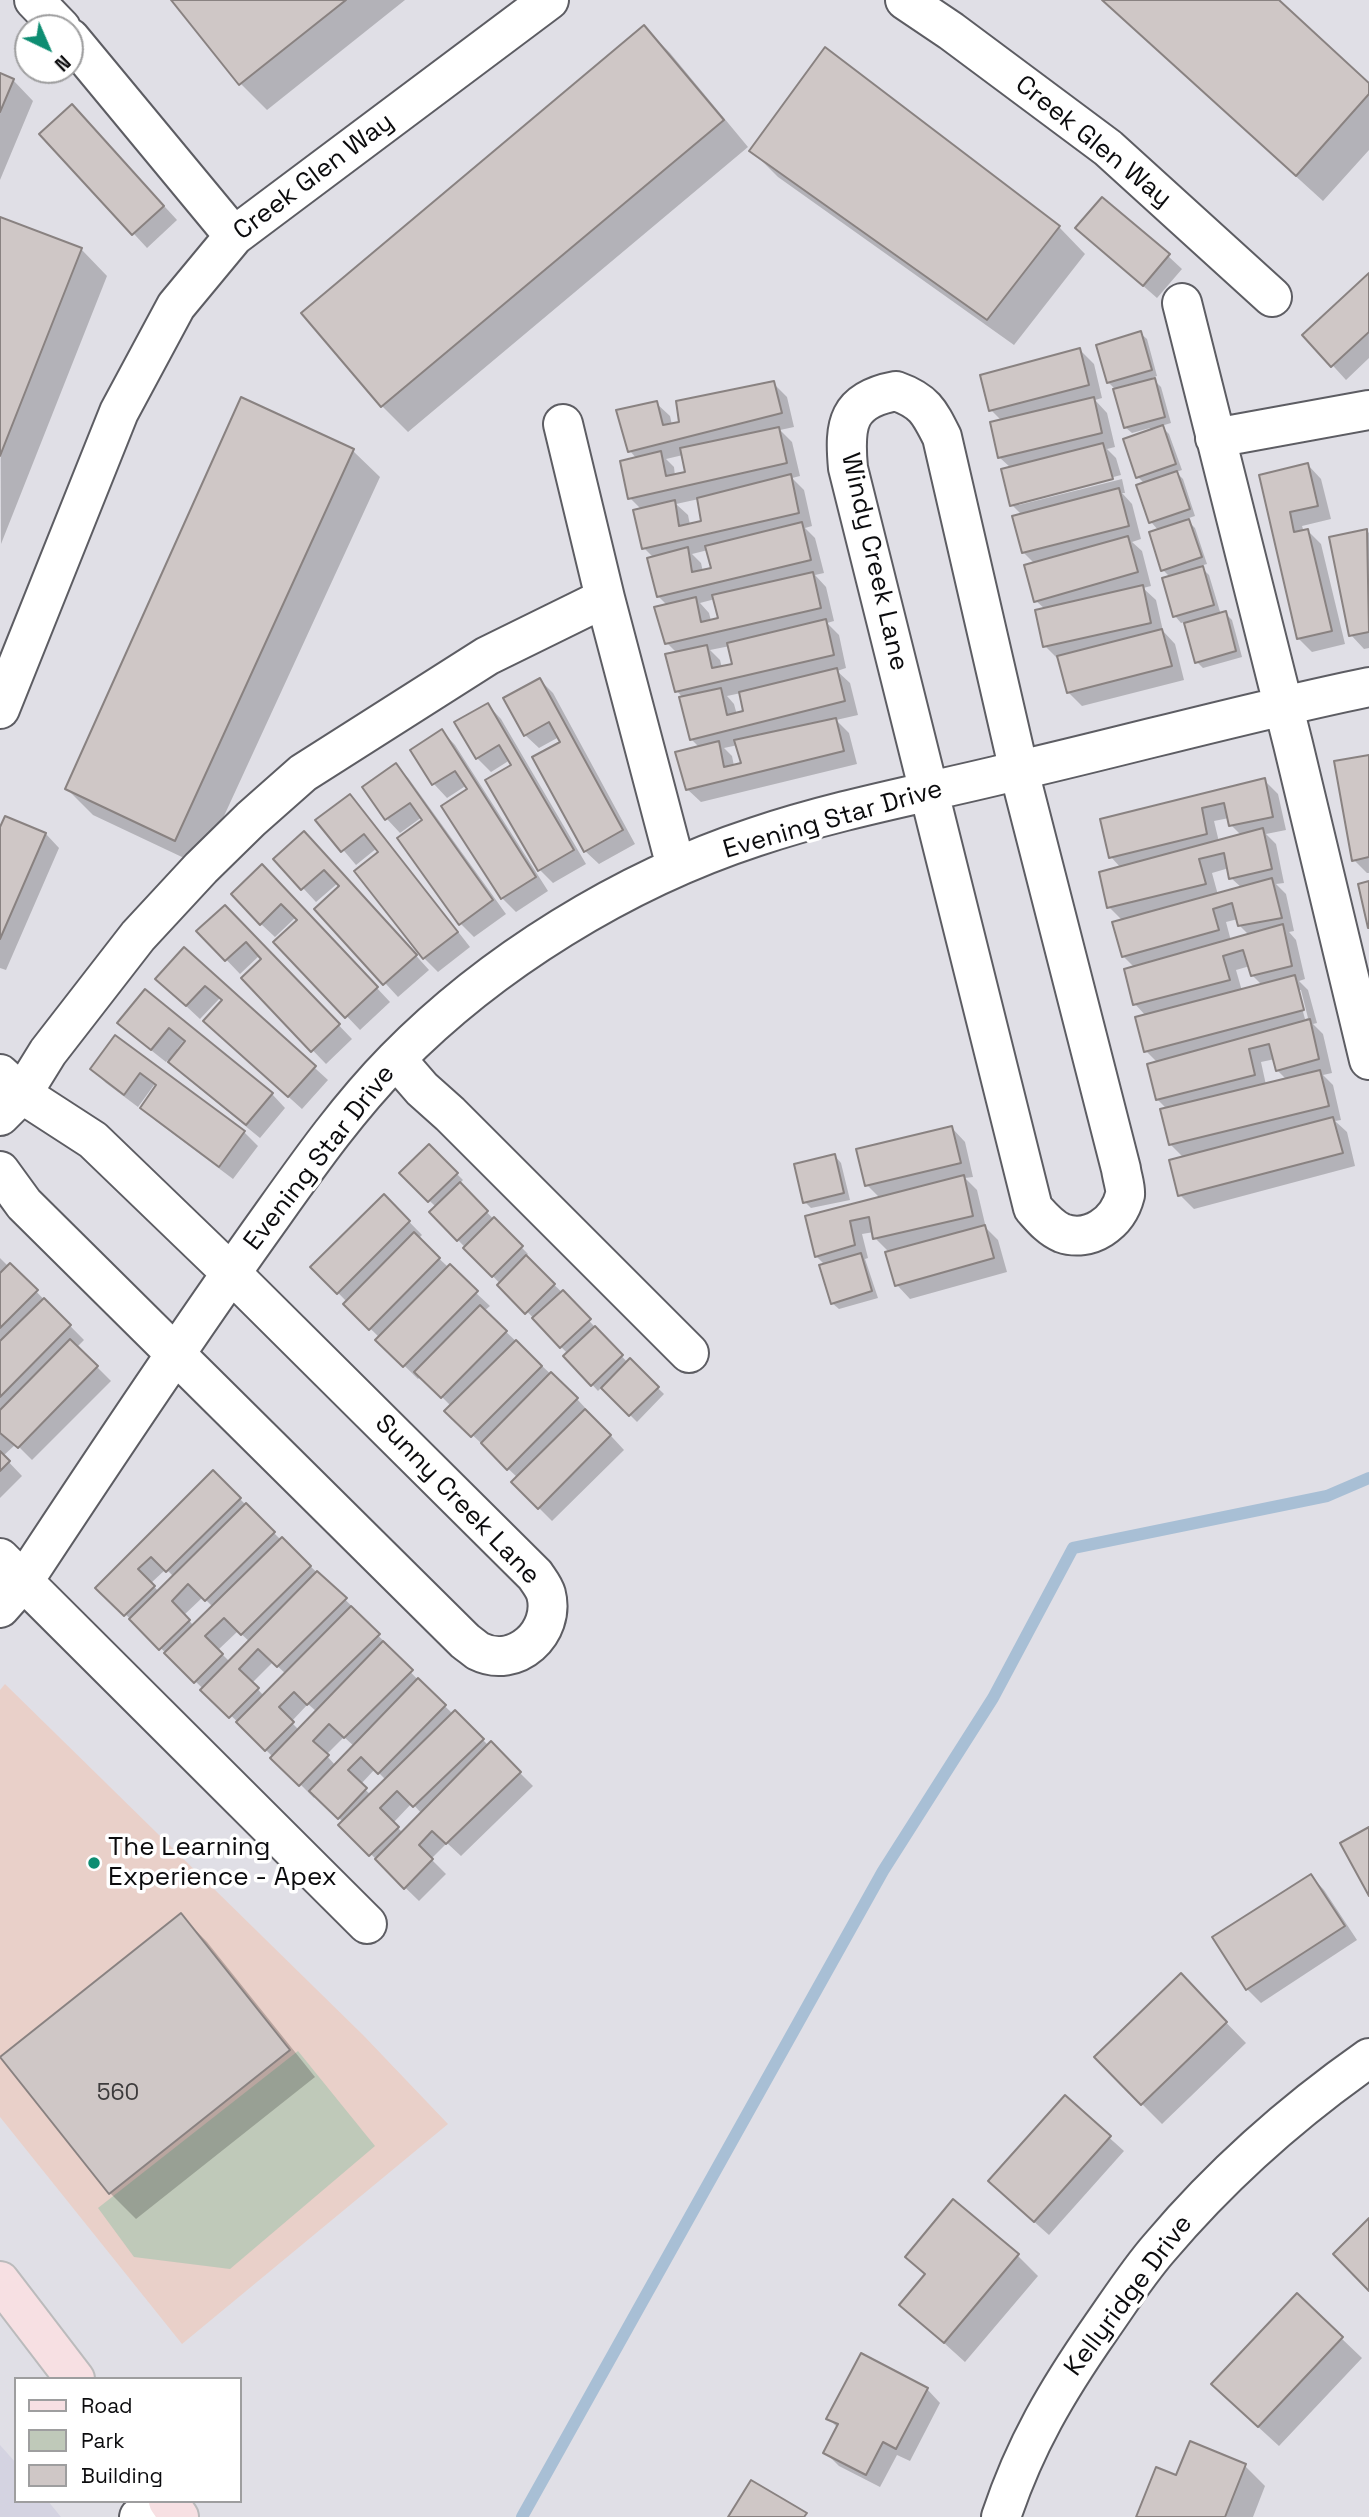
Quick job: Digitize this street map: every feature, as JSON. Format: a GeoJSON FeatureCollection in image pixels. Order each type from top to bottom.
{"type":"FeatureCollection","features":[{"type":"Feature","properties":{"kind":"main road"},"geometry":{"type":"LineString","coordinates":[[0,2281],[73,2377]]}},
{"type":"Feature","properties":{"kind":"street"},"geometry":{"type":"LineString","coordinates":[[34,0],[48,14]]}},
{"type":"Feature","properties":{"kind":"street","name":"Creek Glen Way"},"geometry":{"type":"LineString","coordinates":[[0,709],[119,412],[176,306],[234,236],[550,0]]}},
{"type":"Feature","properties":{"kind":"street","name":"Creek Glen Way"},"geometry":{"type":"LineString","coordinates":[[905,0],[1108,148],[1272,297]]}},
{"type":"Feature","properties":{"kind":"street"},"geometry":{"type":"LineString","coordinates":[[84,55],[234,236]]}},
{"type":"Feature","properties":{"kind":"street"},"geometry":{"type":"LineString","coordinates":[[1182,303],[1282,705],[1358,969],[1369,1060]]}},
{"type":"Feature","properties":{"kind":"street","name":"Windy Creek Lane"},"geometry":{"type":"LineString","coordinates":[[896,391],[913,397],[929,410],[942,437],[1019,771],[1125,1194],[1110,1222],[1094,1233],[1077,1236],[1062,1233],[1048,1225],[1033,1208],[928,792],[848,468],[846,430],[850,419],[862,404],[876,395],[896,391]]}},
{"type":"Feature","properties":{"kind":"street"},"geometry":{"type":"LineString","coordinates":[[1216,438],[1369,410]]}},
{"type":"Feature","properties":{"kind":"street"},"geometry":{"type":"LineString","coordinates":[[563,424],[676,867]]}},
{"type":"Feature","properties":{"kind":"street"},"geometry":{"type":"LineString","coordinates":[[7,1095],[48,1052],[138,936],[231,838],[303,773],[487,656],[606,598]]}},
{"type":"Feature","properties":{"kind":"street","name":"Evening Star Drive"},"geometry":{"type":"LineString","coordinates":[[8,1583],[176,1354],[324,1144],[360,1098],[396,1059],[445,1013],[504,967],[565,926],[676,867],[754,837],[860,807],[1019,771],[1282,705],[1369,687]]}},
{"type":"Feature","properties":{"kind":"street"},"geometry":{"type":"LineString","coordinates":[[396,1059],[422,1089],[689,1353]]}},
{"type":"Feature","properties":{"kind":"street","name":"Sunny Creek Lane"},"geometry":{"type":"LineString","coordinates":[[0,1171],[24,1205],[465,1641],[480,1652],[513,1654],[531,1645],[543,1630],[548,1612],[546,1592],[535,1575],[232,1273],[93,1140],[7,1095]]}},
{"type":"Feature","properties":{"kind":"street"},"geometry":{"type":"LineString","coordinates":[[8,1583],[367,1924]]}},
{"type":"Feature","properties":{"kind":"street","name":"Kellyridge Drive"},"geometry":{"type":"LineString","coordinates":[[1001,2517],[1041,2419],[1066,2379],[1159,2248],[1217,2185],[1276,2128],[1369,2058]]}},
{"type":"Feature","properties":{"kind":"street"},"geometry":{"type":"LineString","coordinates":[[139,2517],[157,2503]]}},
{"type":"Feature","properties":{"kind":"shaded area","name":"The Learning Experience - Apex"},"geometry":{"type":"Polygon","coordinates":[[[5,1684],[364,2036],[448,2124],[182,2344],[0,2117],[0,1690],[5,1684]]]}},
{"type":"Feature","properties":{"kind":"shaded area"},"geometry":{"type":"Polygon","coordinates":[[[0,2445],[14,2461],[14,2503],[50,2503],[61,2517],[0,2517],[0,2445]]]}},
{"type":"Feature","properties":{"kind":"green space"},"geometry":{"type":"Polygon","coordinates":[[[298,2051],[375,2146],[230,2269],[134,2257],[98,2208],[298,2051]]]}},
{"type":"Feature","properties":{"kind":"building"},"geometry":{"type":"Polygon","coordinates":[[[171,0],[346,0],[239,85],[171,0]]]}},
{"type":"Feature","properties":{"kind":"building"},"geometry":{"type":"Polygon","coordinates":[[[1102,0],[1279,0],[1369,83],[1369,94],[1296,176],[1102,0]]]}},
{"type":"Feature","properties":{"kind":"building"},"geometry":{"type":"Polygon","coordinates":[[[644,25],[724,120],[381,407],[301,313],[644,25]]]}},
{"type":"Feature","properties":{"kind":"building"},"geometry":{"type":"Polygon","coordinates":[[[825,47],[1060,226],[987,320],[749,151],[825,47]]]}},
{"type":"Feature","properties":{"kind":"building"},"geometry":{"type":"Polygon","coordinates":[[[0,73],[14,79],[0,112],[0,73]]]}},
{"type":"Feature","properties":{"kind":"building"},"geometry":{"type":"Polygon","coordinates":[[[72,104],[164,206],[132,235],[39,134],[72,104]]]}},
{"type":"Feature","properties":{"kind":"building"},"geometry":{"type":"Polygon","coordinates":[[[1102,197],[1170,254],[1143,286],[1075,228],[1102,197]]]}},
{"type":"Feature","properties":{"kind":"building"},"geometry":{"type":"Polygon","coordinates":[[[0,217],[82,248],[0,456],[0,217]]]}},
{"type":"Feature","properties":{"kind":"building"},"geometry":{"type":"Polygon","coordinates":[[[1369,273],[1369,332],[1331,367],[1302,335],[1369,273]]]}},
{"type":"Feature","properties":{"kind":"building"},"geometry":{"type":"Polygon","coordinates":[[[1141,331],[1152,370],[1107,383],[1096,345],[1141,331]]]}},
{"type":"Feature","properties":{"kind":"building"},"geometry":{"type":"Polygon","coordinates":[[[1080,348],[1089,385],[989,411],[980,375],[1080,348]]]}},
{"type":"Feature","properties":{"kind":"building"},"geometry":{"type":"Polygon","coordinates":[[[1155,378],[1165,417],[1124,428],[1113,389],[1155,378]]]}},
{"type":"Feature","properties":{"kind":"building"},"geometry":{"type":"Polygon","coordinates":[[[774,381],[782,413],[628,452],[616,410],[657,401],[663,425],[679,422],[676,401],[774,381]]]}},
{"type":"Feature","properties":{"kind":"building"},"geometry":{"type":"Polygon","coordinates":[[[241,397],[354,449],[175,841],[65,789],[241,397]]]}},
{"type":"Feature","properties":{"kind":"building"},"geometry":{"type":"Polygon","coordinates":[[[1094,397],[1102,433],[998,458],[990,422],[1094,397]]]}},
{"type":"Feature","properties":{"kind":"building"},"geometry":{"type":"Polygon","coordinates":[[[1163,425],[1176,464],[1136,478],[1123,439],[1163,425]]]}},
{"type":"Feature","properties":{"kind":"building"},"geometry":{"type":"Polygon","coordinates":[[[779,427],[787,463],[628,499],[620,461],[661,451],[666,476],[685,472],[680,448],[779,427]]]}},
{"type":"Feature","properties":{"kind":"building"},"geometry":{"type":"Polygon","coordinates":[[[1103,443],[1113,479],[1010,506],[1001,469],[1103,443]]]}},
{"type":"Feature","properties":{"kind":"building"},"geometry":{"type":"Polygon","coordinates":[[[1308,463],[1318,506],[1290,512],[1294,532],[1308,529],[1332,631],[1297,639],[1259,475],[1308,463]]]}},
{"type":"Feature","properties":{"kind":"building"},"geometry":{"type":"Polygon","coordinates":[[[1177,471],[1190,509],[1149,523],[1136,485],[1177,471]]]}},
{"type":"Feature","properties":{"kind":"building"},"geometry":{"type":"Polygon","coordinates":[[[791,474],[799,513],[642,549],[633,510],[675,500],[679,526],[701,521],[697,498],[791,474]]]}},
{"type":"Feature","properties":{"kind":"building"},"geometry":{"type":"Polygon","coordinates":[[[1119,488],[1129,526],[1022,553],[1012,516],[1119,488]]]}},
{"type":"Feature","properties":{"kind":"building"},"geometry":{"type":"Polygon","coordinates":[[[1189,519],[1202,557],[1161,571],[1149,532],[1189,519]]]}},
{"type":"Feature","properties":{"kind":"building"},"geometry":{"type":"Polygon","coordinates":[[[802,522],[811,560],[657,597],[647,558],[688,547],[692,572],[711,568],[705,546],[802,522]]]}},
{"type":"Feature","properties":{"kind":"building"},"geometry":{"type":"Polygon","coordinates":[[[1367,529],[1369,632],[1349,636],[1329,537],[1367,529]]]}},
{"type":"Feature","properties":{"kind":"building"},"geometry":{"type":"Polygon","coordinates":[[[1128,536],[1138,572],[1034,602],[1024,565],[1128,536]]]}},
{"type":"Feature","properties":{"kind":"building"},"geometry":{"type":"Polygon","coordinates":[[[1203,566],[1214,605],[1173,617],[1162,578],[1203,566]]]}},
{"type":"Feature","properties":{"kind":"building"},"geometry":{"type":"Polygon","coordinates":[[[813,572],[821,608],[665,644],[654,607],[696,597],[701,622],[718,618],[712,595],[813,572]]]}},
{"type":"Feature","properties":{"kind":"building"},"geometry":{"type":"Polygon","coordinates":[[[1143,585],[1151,623],[1043,647],[1035,610],[1143,585]]]}},
{"type":"Feature","properties":{"kind":"building"},"geometry":{"type":"Polygon","coordinates":[[[1226,611],[1236,651],[1195,663],[1184,623],[1226,611]]]}},
{"type":"Feature","properties":{"kind":"building"},"geometry":{"type":"Polygon","coordinates":[[[826,619],[834,655],[675,692],[665,654],[707,645],[712,668],[732,664],[727,643],[826,619]]]}},
{"type":"Feature","properties":{"kind":"building"},"geometry":{"type":"Polygon","coordinates":[[[1162,629],[1172,666],[1067,693],[1057,656],[1162,629]]]}},
{"type":"Feature","properties":{"kind":"building"},"geometry":{"type":"Polygon","coordinates":[[[837,668],[845,701],[690,740],[679,697],[721,688],[727,715],[743,711],[739,692],[837,668]]]}},
{"type":"Feature","properties":{"kind":"building"},"geometry":{"type":"Polygon","coordinates":[[[540,678],[623,830],[584,852],[532,757],[560,742],[549,722],[524,736],[503,698],[540,678]]]}},
{"type":"Feature","properties":{"kind":"building"},"geometry":{"type":"Polygon","coordinates":[[[488,703],[574,850],[538,871],[485,780],[511,765],[499,745],[476,759],[454,722],[488,703]]]}},
{"type":"Feature","properties":{"kind":"building"},"geometry":{"type":"Polygon","coordinates":[[[836,718],[844,751],[686,790],[675,752],[719,741],[724,767],[741,763],[734,740],[836,718]]]}},
{"type":"Feature","properties":{"kind":"building"},"geometry":{"type":"Polygon","coordinates":[[[442,729],[536,877],[501,899],[441,806],[467,789],[455,771],[432,785],[410,750],[442,729]]]}},
{"type":"Feature","properties":{"kind":"building"},"geometry":{"type":"Polygon","coordinates":[[[1369,755],[1369,857],[1352,861],[1334,761],[1369,755]]]}},
{"type":"Feature","properties":{"kind":"building"},"geometry":{"type":"Polygon","coordinates":[[[396,763],[493,900],[459,925],[397,838],[422,820],[410,803],[385,820],[362,787],[396,763]]]}},
{"type":"Feature","properties":{"kind":"building"},"geometry":{"type":"Polygon","coordinates":[[[1265,778],[1273,817],[1229,826],[1224,803],[1202,808],[1207,834],[1109,858],[1100,819],[1265,778]]]}},
{"type":"Feature","properties":{"kind":"building"},"geometry":{"type":"Polygon","coordinates":[[[350,794],[458,932],[423,959],[354,871],[378,852],[364,834],[341,852],[315,820],[350,794]]]}},
{"type":"Feature","properties":{"kind":"building"},"geometry":{"type":"Polygon","coordinates":[[[5,816],[46,833],[0,939],[0,827],[5,816]]]}},
{"type":"Feature","properties":{"kind":"building"},"geometry":{"type":"Polygon","coordinates":[[[1263,828],[1272,869],[1229,879],[1224,853],[1199,859],[1206,884],[1107,908],[1099,872],[1263,828]]]}},
{"type":"Feature","properties":{"kind":"building"},"geometry":{"type":"Polygon","coordinates":[[[304,831],[417,955],[383,985],[314,909],[339,886],[324,870],[301,890],[273,859],[304,831]]]}},
{"type":"Feature","properties":{"kind":"building"},"geometry":{"type":"Polygon","coordinates":[[[262,864],[378,987],[345,1018],[273,942],[297,920],[281,904],[260,925],[231,894],[262,864]]]}},
{"type":"Feature","properties":{"kind":"building"},"geometry":{"type":"Polygon","coordinates":[[[1272,878],[1282,918],[1238,926],[1232,903],[1213,909],[1219,930],[1122,957],[1112,922],[1272,878]]]}},
{"type":"Feature","properties":{"kind":"building"},"geometry":{"type":"Polygon","coordinates":[[[1369,881],[1369,928],[1368,928],[1358,884],[1369,881]]]}},
{"type":"Feature","properties":{"kind":"building"},"geometry":{"type":"Polygon","coordinates":[[[225,905],[340,1024],[311,1052],[241,978],[261,959],[246,942],[225,961],[196,931],[225,905]]]}},
{"type":"Feature","properties":{"kind":"building"},"geometry":{"type":"Polygon","coordinates":[[[1283,924],[1292,966],[1251,976],[1243,950],[1223,956],[1230,980],[1133,1005],[1124,969],[1283,924]]]}},
{"type":"Feature","properties":{"kind":"building"},"geometry":{"type":"Polygon","coordinates":[[[184,947],[316,1066],[288,1097],[203,1021],[222,1000],[205,986],[186,1006],[155,979],[184,947]]]}},
{"type":"Feature","properties":{"kind":"building"},"geometry":{"type":"Polygon","coordinates":[[[1295,975],[1304,1010],[1144,1052],[1135,1017],[1295,975]]]}},
{"type":"Feature","properties":{"kind":"building"},"geometry":{"type":"Polygon","coordinates":[[[145,989],[273,1093],[246,1125],[168,1062],[185,1041],[169,1028],[151,1050],[117,1023],[145,989]]]}},
{"type":"Feature","properties":{"kind":"building"},"geometry":{"type":"Polygon","coordinates":[[[1310,1019],[1319,1059],[1276,1071],[1269,1044],[1249,1049],[1255,1075],[1156,1100],[1147,1064],[1310,1019]]]}},
{"type":"Feature","properties":{"kind":"building"},"geometry":{"type":"Polygon","coordinates":[[[115,1035],[245,1131],[219,1167],[140,1108],[156,1085],[140,1073],[124,1095],[90,1069],[115,1035]]]}},
{"type":"Feature","properties":{"kind":"building"},"geometry":{"type":"Polygon","coordinates":[[[1320,1070],[1329,1106],[1169,1145],[1160,1109],[1320,1070]]]}},
{"type":"Feature","properties":{"kind":"building"},"geometry":{"type":"Polygon","coordinates":[[[1333,1117],[1343,1153],[1178,1196],[1169,1160],[1333,1117]]]}},
{"type":"Feature","properties":{"kind":"building"},"geometry":{"type":"Polygon","coordinates":[[[952,1126],[961,1163],[865,1186],[856,1149],[952,1126]]]}},
{"type":"Feature","properties":{"kind":"building"},"geometry":{"type":"Polygon","coordinates":[[[429,1144],[458,1173],[428,1202],[399,1173],[429,1144]]]}},
{"type":"Feature","properties":{"kind":"building"},"geometry":{"type":"Polygon","coordinates":[[[835,1154],[844,1193],[803,1203],[794,1164],[835,1154]]]}},
{"type":"Feature","properties":{"kind":"building"},"geometry":{"type":"Polygon","coordinates":[[[964,1175],[973,1216],[873,1239],[869,1217],[850,1221],[855,1245],[815,1257],[805,1216],[964,1175]]]}},
{"type":"Feature","properties":{"kind":"building"},"geometry":{"type":"Polygon","coordinates":[[[460,1182],[488,1211],[457,1241],[429,1212],[460,1182]]]}},
{"type":"Feature","properties":{"kind":"building"},"geometry":{"type":"Polygon","coordinates":[[[384,1194],[410,1221],[337,1294],[310,1267],[384,1194]]]}},
{"type":"Feature","properties":{"kind":"building"},"geometry":{"type":"Polygon","coordinates":[[[494,1217],[523,1246],[492,1277],[463,1248],[494,1217]]]}},
{"type":"Feature","properties":{"kind":"building"},"geometry":{"type":"Polygon","coordinates":[[[985,1225],[994,1258],[895,1286],[885,1252],[985,1225]]]}},
{"type":"Feature","properties":{"kind":"building"},"geometry":{"type":"Polygon","coordinates":[[[414,1232],[440,1258],[369,1330],[343,1304],[414,1232]]]}},
{"type":"Feature","properties":{"kind":"building"},"geometry":{"type":"Polygon","coordinates":[[[861,1253],[872,1291],[831,1304],[819,1265],[861,1253]]]}},
{"type":"Feature","properties":{"kind":"building"},"geometry":{"type":"Polygon","coordinates":[[[526,1255],[555,1284],[525,1314],[497,1285],[526,1255]]]}},
{"type":"Feature","properties":{"kind":"building"},"geometry":{"type":"Polygon","coordinates":[[[10,1263],[38,1290],[0,1328],[0,1273],[10,1263]]]}},
{"type":"Feature","properties":{"kind":"building"},"geometry":{"type":"Polygon","coordinates":[[[450,1264],[478,1291],[403,1367],[375,1340],[450,1264]]]}},
{"type":"Feature","properties":{"kind":"building"},"geometry":{"type":"Polygon","coordinates":[[[563,1290],[591,1319],[560,1348],[532,1318],[563,1290]]]}},
{"type":"Feature","properties":{"kind":"building"},"geometry":{"type":"Polygon","coordinates":[[[44,1298],[71,1325],[0,1397],[0,1341],[44,1298]]]}},
{"type":"Feature","properties":{"kind":"building"},"geometry":{"type":"Polygon","coordinates":[[[480,1305],[507,1331],[441,1398],[414,1372],[480,1305]]]}},
{"type":"Feature","properties":{"kind":"building"},"geometry":{"type":"Polygon","coordinates":[[[595,1326],[623,1355],[591,1386],[563,1356],[595,1326]]]}},
{"type":"Feature","properties":{"kind":"building"},"geometry":{"type":"Polygon","coordinates":[[[70,1339],[98,1366],[18,1448],[0,1433],[0,1410],[70,1339]]]}},
{"type":"Feature","properties":{"kind":"building"},"geometry":{"type":"Polygon","coordinates":[[[516,1340],[542,1366],[471,1437],[444,1411],[516,1340]]]}},
{"type":"Feature","properties":{"kind":"building"},"geometry":{"type":"Polygon","coordinates":[[[630,1358],[659,1387],[629,1416],[601,1388],[630,1358]]]}},
{"type":"Feature","properties":{"kind":"building"},"geometry":{"type":"Polygon","coordinates":[[[551,1372],[578,1398],[507,1470],[481,1443],[551,1372]]]}},
{"type":"Feature","properties":{"kind":"building"},"geometry":{"type":"Polygon","coordinates":[[[585,1409],[611,1435],[538,1509],[511,1482],[585,1409]]]}},
{"type":"Feature","properties":{"kind":"building"},"geometry":{"type":"Polygon","coordinates":[[[0,1451],[10,1461],[0,1471],[0,1451]]]}},
{"type":"Feature","properties":{"kind":"building"},"geometry":{"type":"Polygon","coordinates":[[[213,1470],[241,1498],[166,1572],[151,1557],[138,1569],[155,1586],[124,1616],[95,1588],[213,1470]]]}},
{"type":"Feature","properties":{"kind":"building"},"geometry":{"type":"Polygon","coordinates":[[[246,1503],[275,1532],[205,1601],[188,1584],[172,1601],[190,1620],[159,1650],[129,1619],[246,1503]]]}},
{"type":"Feature","properties":{"kind":"building"},"geometry":{"type":"Polygon","coordinates":[[[282,1537],[311,1566],[241,1635],[224,1618],[205,1636],[223,1654],[194,1683],[164,1653],[282,1537]]]}},
{"type":"Feature","properties":{"kind":"building"},"geometry":{"type":"Polygon","coordinates":[[[317,1571],[347,1598],[277,1667],[258,1649],[239,1669],[259,1688],[229,1718],[200,1690],[317,1571]]]}},
{"type":"Feature","properties":{"kind":"building"},"geometry":{"type":"Polygon","coordinates":[[[351,1606],[380,1634],[307,1705],[294,1692],[279,1707],[294,1722],[265,1751],[236,1722],[351,1606]]]}},
{"type":"Feature","properties":{"kind":"building"},"geometry":{"type":"Polygon","coordinates":[[[383,1641],[413,1670],[344,1738],[329,1724],[313,1741],[329,1755],[299,1786],[270,1758],[383,1641]]]}},
{"type":"Feature","properties":{"kind":"building"},"geometry":{"type":"Polygon","coordinates":[[[418,1678],[446,1705],[378,1774],[361,1757],[348,1770],[367,1788],[338,1819],[309,1791],[418,1678]]]}},
{"type":"Feature","properties":{"kind":"building"},"geometry":{"type":"Polygon","coordinates":[[[455,1710],[484,1739],[413,1807],[397,1791],[380,1808],[399,1827],[369,1856],[338,1825],[455,1710]]]}},
{"type":"Feature","properties":{"kind":"building"},"geometry":{"type":"Polygon","coordinates":[[[491,1741],[521,1772],[446,1844],[432,1831],[419,1845],[433,1859],[404,1889],[375,1859],[491,1741]]]}},
{"type":"Feature","properties":{"kind":"building"},"geometry":{"type":"Polygon","coordinates":[[[1369,1827],[1369,1896],[1340,1843],[1369,1827]]]}},
{"type":"Feature","properties":{"kind":"building"},"geometry":{"type":"Polygon","coordinates":[[[1311,1874],[1345,1926],[1246,1990],[1212,1937],[1311,1874]]]}},
{"type":"Feature","properties":{"kind":"building"},"geometry":{"type":"Polygon","coordinates":[[[181,1913],[290,2050],[109,2194],[0,2057],[181,1913]]]}},
{"type":"Feature","properties":{"kind":"building"},"geometry":{"type":"Polygon","coordinates":[[[1181,1973],[1227,2022],[1141,2105],[1094,2057],[1181,1973]]]}},
{"type":"Feature","properties":{"kind":"building"},"geometry":{"type":"Polygon","coordinates":[[[1065,2095],[1111,2136],[1034,2222],[988,2181],[1065,2095]]]}},
{"type":"Feature","properties":{"kind":"building"},"geometry":{"type":"Polygon","coordinates":[[[953,2199],[1019,2254],[944,2343],[899,2305],[925,2274],[905,2257],[953,2199]]]}},
{"type":"Feature","properties":{"kind":"building"},"geometry":{"type":"Polygon","coordinates":[[[1369,2218],[1369,2291],[1333,2254],[1369,2218]]]}},
{"type":"Feature","properties":{"kind":"building"},"geometry":{"type":"Polygon","coordinates":[[[1297,2293],[1343,2337],[1258,2427],[1211,2384],[1297,2293]]]}},
{"type":"Feature","properties":{"kind":"building"},"geometry":{"type":"Polygon","coordinates":[[[861,2353],[928,2388],[896,2449],[883,2442],[866,2475],[823,2453],[838,2424],[826,2419],[861,2353]]]}},
{"type":"Feature","properties":{"kind":"building"},"geometry":{"type":"Polygon","coordinates":[[[1190,2441],[1246,2464],[1225,2517],[1136,2517],[1156,2467],[1176,2475],[1190,2441]]]}},
{"type":"Feature","properties":{"kind":"building"},"geometry":{"type":"Polygon","coordinates":[[[751,2480],[807,2513],[804,2517],[728,2517],[751,2480]]]}},
{"type":"Feature","properties":{"kind":"waterway"},"geometry":{"type":"LineString","coordinates":[[522,2517],[883,1871],[993,1698],[1073,1548],[1327,1496],[1369,1478]]}},
{"type":"Feature","properties":{"kind":"place","name":"The Learning Experience - Apex"},"geometry":{"type":"Point","coordinates":[94,1863]}}]}
